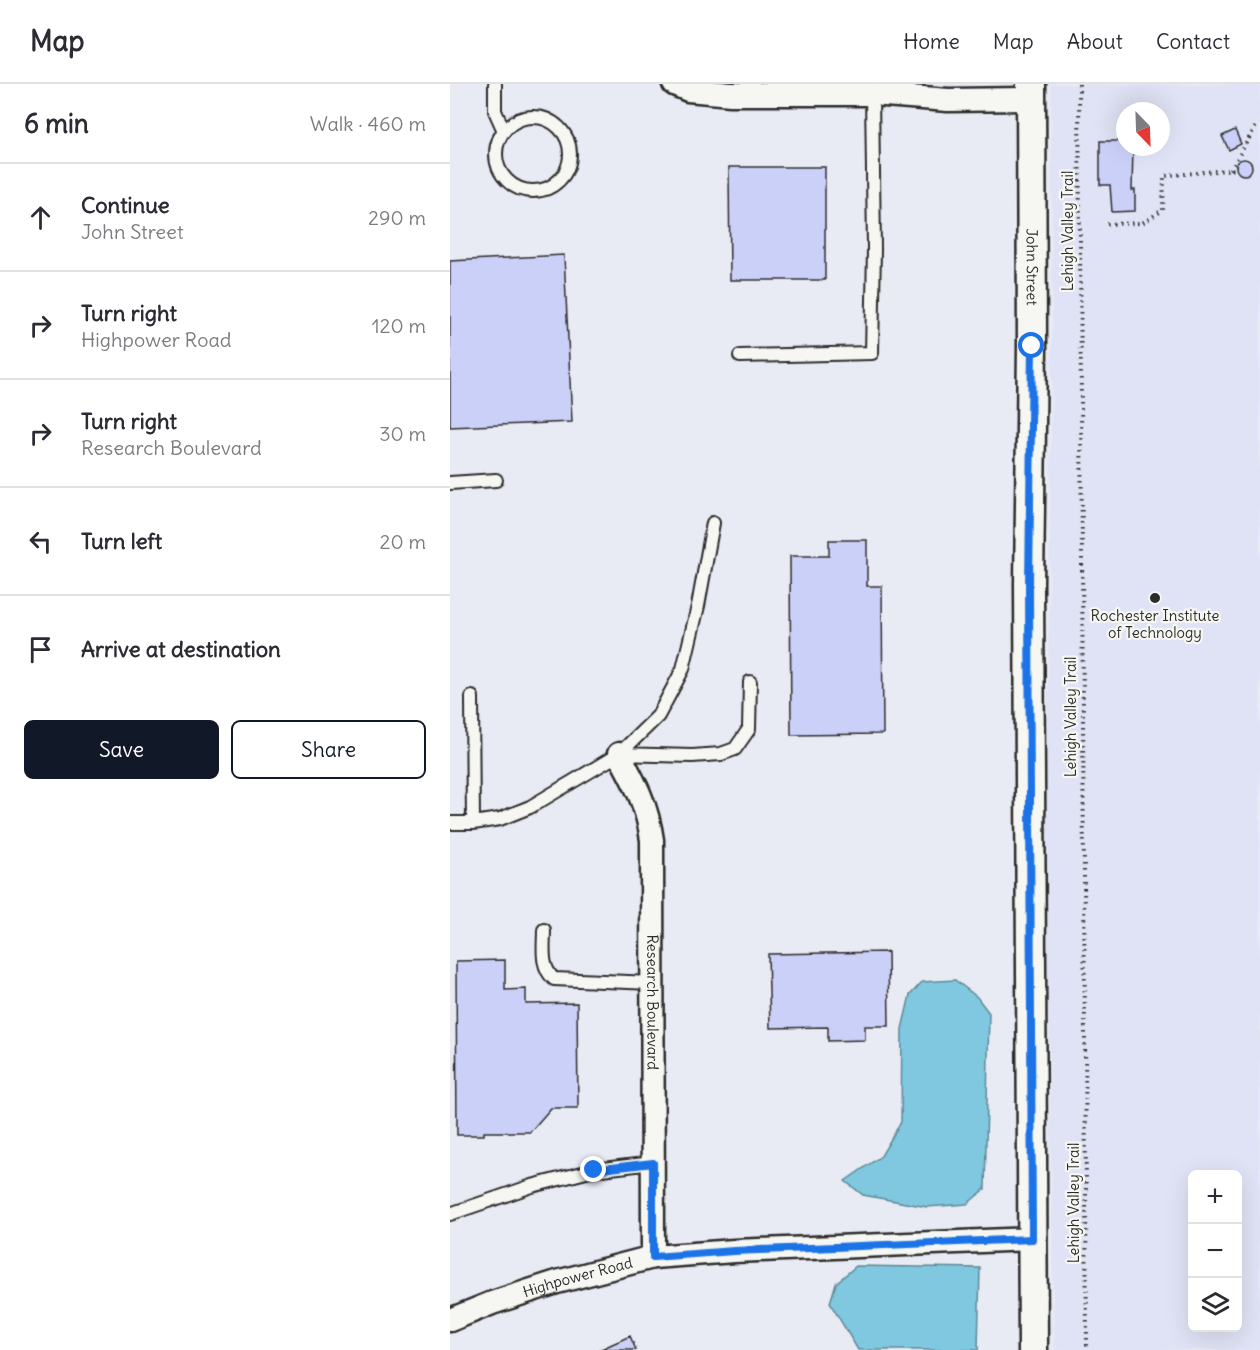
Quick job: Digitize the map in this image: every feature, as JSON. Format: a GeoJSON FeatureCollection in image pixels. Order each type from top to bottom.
{"type":"FeatureCollection","features":[{"type":"Feature","properties":{"kind":"street"},"geometry":{"type":"LineString","coordinates":[[674,84],[688,90],[731,89],[872,94],[948,100],[1031,92]]}},
{"type":"Feature","properties":{"kind":"street","name":"John Street"},"geometry":{"type":"LineString","coordinates":[[1031,92],[1032,346],[1029,597],[1033,1350]]}},
{"type":"Feature","properties":{"kind":"street","name":"Research Boulevard"},"geometry":{"type":"LineString","coordinates":[[619,754],[648,814],[652,840],[653,1257]]}},
{"type":"Feature","properties":{"kind":"street","name":"Highpower Road"},"geometry":{"type":"LineString","coordinates":[[450,1319],[557,1282],[653,1257],[734,1251],[1032,1239]]}},
{"type":"Feature","properties":{"kind":"lane"},"geometry":{"type":"LineString","coordinates":[[495,84],[495,111],[504,131]]}},
{"type":"Feature","properties":{"kind":"lane"},"geometry":{"type":"LineString","coordinates":[[740,356],[872,353],[874,249],[872,94]]}},
{"type":"Feature","properties":{"kind":"lane"},"geometry":{"type":"LineString","coordinates":[[536,117],[557,126],[569,146],[566,170],[559,180],[537,191],[524,190],[508,181],[498,166],[496,154],[498,142],[504,131],[513,123],[524,118],[536,117]]}},
{"type":"Feature","properties":{"kind":"lane"},"geometry":{"type":"LineString","coordinates":[[450,483],[496,480]]}},
{"type":"Feature","properties":{"kind":"lane"},"geometry":{"type":"LineString","coordinates":[[450,823],[473,823],[500,819],[530,807],[619,754],[658,716],[683,669],[698,606],[713,523]]}},
{"type":"Feature","properties":{"kind":"lane"},"geometry":{"type":"LineString","coordinates":[[619,754],[692,756],[721,754],[735,749],[749,729],[750,682]]}},
{"type":"Feature","properties":{"kind":"lane"},"geometry":{"type":"LineString","coordinates":[[472,697],[473,823]]}},
{"type":"Feature","properties":{"kind":"lane"},"geometry":{"type":"LineString","coordinates":[[544,930],[544,960],[548,974],[554,979],[653,983]]}},
{"type":"Feature","properties":{"kind":"lane"},"geometry":{"type":"LineString","coordinates":[[450,1214],[532,1186],[594,1170],[653,1163]]}},
{"type":"Feature","properties":{"kind":"path","name":"Lehigh Valley Trail"},"geometry":{"type":"LineString","coordinates":[[1079,84],[1087,1350]]}},
{"type":"Feature","properties":{"kind":"path"},"geometry":{"type":"LineString","coordinates":[[1230,170],[1257,124]]}},
{"type":"Feature","properties":{"kind":"path"},"geometry":{"type":"LineString","coordinates":[[1107,224],[1142,223],[1163,210],[1164,176],[1236,170]]}},
{"type":"Feature","properties":{"kind":"shaded area","name":"Rochester Institute of Technology"},"geometry":{"type":"Polygon","coordinates":[[[1051,84],[1260,84],[1260,1350],[1054,1350],[1046,849],[1052,346],[1051,84]]]}},
{"type":"Feature","properties":{"kind":"water"},"geometry":{"type":"Polygon","coordinates":[[[955,980],[977,997],[989,1013],[985,1189],[967,1204],[927,1207],[863,1195],[845,1181],[881,1156],[901,1122],[902,1029],[910,995],[922,982],[955,980]]]}},
{"type":"Feature","properties":{"kind":"water"},"geometry":{"type":"Polygon","coordinates":[[[856,1266],[980,1268],[978,1350],[858,1350],[830,1303],[836,1283],[856,1266]]]}},
{"type":"Feature","properties":{"kind":"building"},"geometry":{"type":"Polygon","coordinates":[[[1235,130],[1241,144],[1229,150],[1222,136],[1235,130]]]}},
{"type":"Feature","properties":{"kind":"building"},"geometry":{"type":"Polygon","coordinates":[[[1100,141],[1116,141],[1116,156],[1133,156],[1132,190],[1135,190],[1135,211],[1112,212],[1110,185],[1100,185],[1100,141]]]}},
{"type":"Feature","properties":{"kind":"building"},"geometry":{"type":"Polygon","coordinates":[[[1241,159],[1247,159],[1252,167],[1250,173],[1241,175],[1236,170],[1236,164],[1241,159]]]}},
{"type":"Feature","properties":{"kind":"building"},"geometry":{"type":"Polygon","coordinates":[[[729,167],[825,167],[825,280],[730,280],[729,167]]]}},
{"type":"Feature","properties":{"kind":"building"},"geometry":{"type":"Polygon","coordinates":[[[564,255],[572,422],[450,427],[450,261],[564,255]]]}},
{"type":"Feature","properties":{"kind":"building"},"geometry":{"type":"Polygon","coordinates":[[[829,540],[867,540],[867,586],[882,586],[883,734],[791,735],[790,556],[829,556],[829,540]]]}},
{"type":"Feature","properties":{"kind":"building"},"geometry":{"type":"Polygon","coordinates":[[[888,952],[889,1026],[865,1026],[865,1040],[828,1041],[828,1027],[770,1028],[768,954],[888,952]]]}},
{"type":"Feature","properties":{"kind":"building"},"geometry":{"type":"Polygon","coordinates":[[[505,960],[505,990],[526,989],[526,1004],[577,1003],[578,1108],[551,1108],[530,1132],[484,1132],[484,1135],[457,1135],[456,961],[505,960]]]}},
{"type":"Feature","properties":{"kind":"building"},"geometry":{"type":"Polygon","coordinates":[[[630,1336],[636,1350],[599,1350],[630,1336]]]}},
{"type":"Feature","properties":{"kind":"place","name":"Rochester Institute of Technology"},"geometry":{"type":"Point","coordinates":[1155,598]}},
{"type":"Feature","properties":{"kind":"route"},"geometry":{"type":"LineString","coordinates":[[594,1170],[653,1163],[653,1257],[734,1251],[1032,1239],[1029,585],[1032,346]]}}]}
